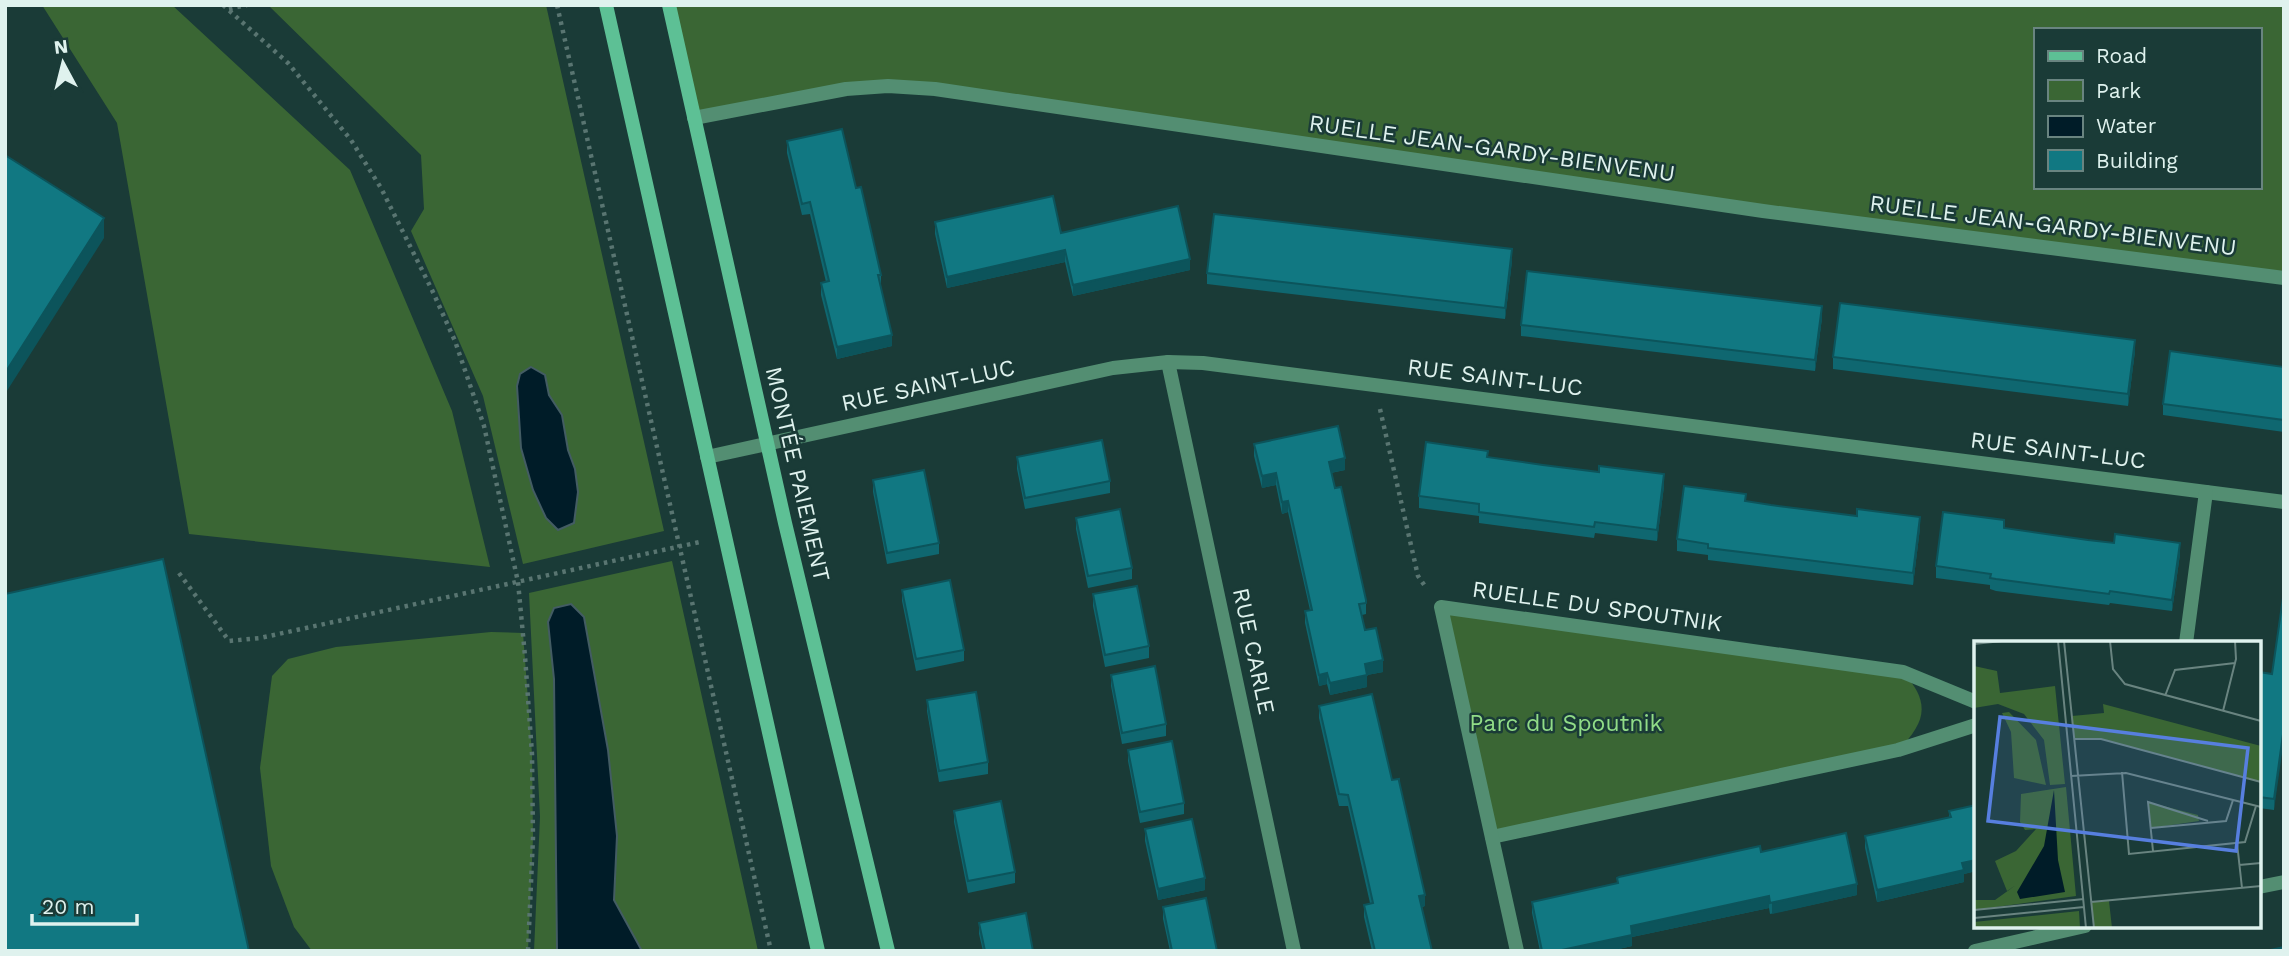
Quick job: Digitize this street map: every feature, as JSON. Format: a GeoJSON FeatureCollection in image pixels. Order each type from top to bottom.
{"type":"FeatureCollection","features":[{"type":"Feature","properties":{"kind":"main road"},"geometry":{"type":"LineString","coordinates":[[606,5],[818,951]]}},
{"type":"Feature","properties":{"kind":"main road","name":"MONTÉE PAIEMENT"},"geometry":{"type":"LineString","coordinates":[[669,5],[767,443],[888,951]]}},
{"type":"Feature","properties":{"kind":"street","name":"RUELLE JEAN-GARDY-BIENVENU"},"geometry":{"type":"LineString","coordinates":[[694,118],[846,89],[888,86],[935,89],[1763,211],[2284,278]]}},
{"type":"Feature","properties":{"kind":"street","name":"RUE SAINT-LUC"},"geometry":{"type":"LineString","coordinates":[[707,457],[1112,368],[1168,362],[1203,363],[2284,502]]}},
{"type":"Feature","properties":{"kind":"street","name":"RUE CARLE"},"geometry":{"type":"LineString","coordinates":[[1168,362],[1294,951]]}},
{"type":"Feature","properties":{"kind":"street"},"geometry":{"type":"LineString","coordinates":[[2186,641],[2206,492]]}},
{"type":"Feature","properties":{"kind":"street","name":"RUELLE DU SPOUTNIK"},"geometry":{"type":"LineString","coordinates":[[1517,951],[1441,607],[1903,672],[1974,701]]}},
{"type":"Feature","properties":{"kind":"street"},"geometry":{"type":"LineString","coordinates":[[1492,837],[1898,750],[1974,726]]}},
{"type":"Feature","properties":{"kind":"street"},"geometry":{"type":"LineString","coordinates":[[2261,887],[2284,882]]}},
{"type":"Feature","properties":{"kind":"street"},"geometry":{"type":"LineString","coordinates":[[1975,951],[2076,928]]}},
{"type":"Feature","properties":{"kind":"path"},"geometry":{"type":"LineString","coordinates":[[223,5],[288,63],[344,130],[381,188],[455,341],[484,426],[518,582],[532,754],[533,838],[528,951]]}},
{"type":"Feature","properties":{"kind":"path"},"geometry":{"type":"LineString","coordinates":[[228,9],[247,5]]}},
{"type":"Feature","properties":{"kind":"path"},"geometry":{"type":"LineString","coordinates":[[557,5],[771,951]]}},
{"type":"Feature","properties":{"kind":"path"},"geometry":{"type":"LineString","coordinates":[[1374,385],[1418,576],[1441,607]]}},
{"type":"Feature","properties":{"kind":"path"},"geometry":{"type":"LineString","coordinates":[[179,573],[229,641],[260,638],[725,536]]}},
{"type":"Feature","properties":{"kind":"green space"},"geometry":{"type":"Polygon","coordinates":[[[42,5],[172,5],[350,170],[452,411],[490,567],[189,534],[117,123],[42,5]]]}},
{"type":"Feature","properties":{"kind":"green space"},"geometry":{"type":"Polygon","coordinates":[[[268,5],[546,5],[664,531],[523,564],[483,396],[411,231],[424,209],[421,155],[268,5]]]}},
{"type":"Feature","properties":{"kind":"green space"},"geometry":{"type":"Polygon","coordinates":[[[669,5],[2284,5],[2284,278],[888,86],[694,118],[669,5]]]}},
{"type":"Feature","properties":{"kind":"green space"},"geometry":{"type":"Polygon","coordinates":[[[672,561],[758,951],[534,951],[540,817],[529,593],[672,561]]]}},
{"type":"Feature","properties":{"kind":"green space","name":"Parc du Spoutnik"},"geometry":{"type":"Polygon","coordinates":[[[1441,607],[1903,672],[1918,693],[1922,712],[1915,730],[1898,750],[1492,837],[1441,607]]]}},
{"type":"Feature","properties":{"kind":"green space"},"geometry":{"type":"Polygon","coordinates":[[[491,632],[523,633],[532,754],[533,838],[528,951],[312,951],[294,927],[271,866],[260,768],[272,676],[288,659],[336,647],[491,632]]]}},
{"type":"Feature","properties":{"kind":"water"},"geometry":{"type":"Polygon","coordinates":[[[531,367],[545,375],[549,395],[562,415],[568,450],[575,469],[578,492],[574,523],[558,530],[546,518],[533,490],[521,448],[517,386],[520,374],[531,367]]]}},
{"type":"Feature","properties":{"kind":"water"},"geometry":{"type":"Polygon","coordinates":[[[571,604],[584,617],[608,750],[617,836],[614,900],[642,951],[557,951],[554,679],[548,622],[554,608],[571,604]]]}},
{"type":"Feature","properties":{"kind":"building"},"geometry":{"type":"Polygon","coordinates":[[[842,129],[856,188],[861,187],[892,335],[837,347],[821,283],[829,281],[810,202],[802,204],[787,141],[842,129]]]}},
{"type":"Feature","properties":{"kind":"building"},"geometry":{"type":"Polygon","coordinates":[[[5,155],[104,218],[5,373],[5,155]]]}},
{"type":"Feature","properties":{"kind":"building"},"geometry":{"type":"Polygon","coordinates":[[[1053,196],[1061,233],[1178,206],[1190,259],[1073,285],[1065,250],[947,277],[935,222],[1053,196]]]}},
{"type":"Feature","properties":{"kind":"building"},"geometry":{"type":"Polygon","coordinates":[[[1214,214],[1512,249],[1505,308],[1207,273],[1214,214]]]}},
{"type":"Feature","properties":{"kind":"building"},"geometry":{"type":"Polygon","coordinates":[[[1527,271],[1822,306],[1815,360],[1521,325],[1527,271]]]}},
{"type":"Feature","properties":{"kind":"building"},"geometry":{"type":"Polygon","coordinates":[[[1840,303],[2135,340],[2128,394],[1833,357],[1840,303]]]}},
{"type":"Feature","properties":{"kind":"building"},"geometry":{"type":"Polygon","coordinates":[[[2170,351],[2284,367],[2284,420],[2163,404],[2170,351]]]}},
{"type":"Feature","properties":{"kind":"building"},"geometry":{"type":"Polygon","coordinates":[[[1338,426],[1345,458],[1329,462],[1335,488],[1341,487],[1366,600],[1366,603],[1359,604],[1365,630],[1376,628],[1383,660],[1365,664],[1367,675],[1330,683],[1327,673],[1319,675],[1305,611],[1312,610],[1288,501],[1282,502],[1276,473],[1262,476],[1254,444],[1338,426]]]}},
{"type":"Feature","properties":{"kind":"building"},"geometry":{"type":"Polygon","coordinates":[[[1102,440],[1110,481],[1025,498],[1017,457],[1102,440]]]}},
{"type":"Feature","properties":{"kind":"building"},"geometry":{"type":"Polygon","coordinates":[[[1426,442],[1488,451],[1487,457],[1543,465],[1599,472],[1599,466],[1664,474],[1657,530],[1595,522],[1594,527],[1479,512],[1479,504],[1419,496],[1426,442]]]}},
{"type":"Feature","properties":{"kind":"building"},"geometry":{"type":"Polygon","coordinates":[[[924,470],[939,543],[887,553],[873,480],[924,470]]]}},
{"type":"Feature","properties":{"kind":"building"},"geometry":{"type":"Polygon","coordinates":[[[1684,486],[1746,494],[1745,501],[1771,505],[1857,516],[1857,509],[1920,517],[1913,573],[1708,548],[1708,544],[1677,539],[1684,486]]]}},
{"type":"Feature","properties":{"kind":"building"},"geometry":{"type":"Polygon","coordinates":[[[1120,509],[1132,568],[1088,576],[1076,518],[1120,509]]]}},
{"type":"Feature","properties":{"kind":"building"},"geometry":{"type":"Polygon","coordinates":[[[1943,512],[2004,520],[2004,528],[2088,540],[2114,543],[2115,534],[2180,543],[2172,600],[1996,579],[1990,578],[1991,574],[1936,566],[1943,512]]]}},
{"type":"Feature","properties":{"kind":"building"},"geometry":{"type":"Polygon","coordinates":[[[163,559],[249,951],[5,951],[5,594],[163,559]]]}},
{"type":"Feature","properties":{"kind":"building"},"geometry":{"type":"Polygon","coordinates":[[[950,580],[964,650],[916,659],[902,590],[950,580]]]}},
{"type":"Feature","properties":{"kind":"building"},"geometry":{"type":"Polygon","coordinates":[[[1137,586],[1149,646],[1105,655],[1093,594],[1137,586]]]}},
{"type":"Feature","properties":{"kind":"building"},"geometry":{"type":"Polygon","coordinates":[[[2284,591],[2284,727],[2274,799],[2261,797],[2261,672],[2272,674],[2284,591]]]}},
{"type":"Feature","properties":{"kind":"building"},"geometry":{"type":"Polygon","coordinates":[[[1155,666],[1166,724],[1122,733],[1111,675],[1155,666]]]}},
{"type":"Feature","properties":{"kind":"building"},"geometry":{"type":"Polygon","coordinates":[[[976,692],[988,762],[939,771],[927,700],[976,692]]]}},
{"type":"Feature","properties":{"kind":"building"},"geometry":{"type":"Polygon","coordinates":[[[1372,694],[1392,780],[1399,779],[1425,895],[1419,896],[1432,951],[1375,951],[1364,905],[1373,903],[1365,867],[1348,795],[1339,794],[1319,706],[1372,694]]]}},
{"type":"Feature","properties":{"kind":"building"},"geometry":{"type":"Polygon","coordinates":[[[1172,741],[1184,803],[1140,812],[1128,750],[1172,741]]]}},
{"type":"Feature","properties":{"kind":"building"},"geometry":{"type":"Polygon","coordinates":[[[1001,801],[1015,872],[968,881],[954,811],[1001,801]]]}},
{"type":"Feature","properties":{"kind":"building"},"geometry":{"type":"Polygon","coordinates":[[[1974,805],[1974,860],[1962,863],[1964,870],[1877,890],[1865,836],[1951,817],[1949,811],[1974,805]]]}},
{"type":"Feature","properties":{"kind":"building"},"geometry":{"type":"Polygon","coordinates":[[[1192,819],[1205,878],[1158,889],[1145,829],[1192,819]]]}},
{"type":"Feature","properties":{"kind":"building"},"geometry":{"type":"Polygon","coordinates":[[[1846,833],[1857,884],[1770,903],[1769,896],[1631,926],[1632,935],[1557,951],[1542,951],[1532,902],[1618,883],[1619,877],[1760,846],[1761,852],[1846,833]]]}},
{"type":"Feature","properties":{"kind":"building"},"geometry":{"type":"Polygon","coordinates":[[[1206,898],[1217,951],[1172,951],[1163,907],[1206,898]]]}},
{"type":"Feature","properties":{"kind":"building"},"geometry":{"type":"Polygon","coordinates":[[[1026,913],[1033,951],[985,951],[979,923],[1026,913]]]}},
{"type":"Feature","properties":{"kind":"building"},"geometry":{"type":"Polygon","coordinates":[[[2284,947],[2284,951],[2266,951],[2284,947]]]}}]}
